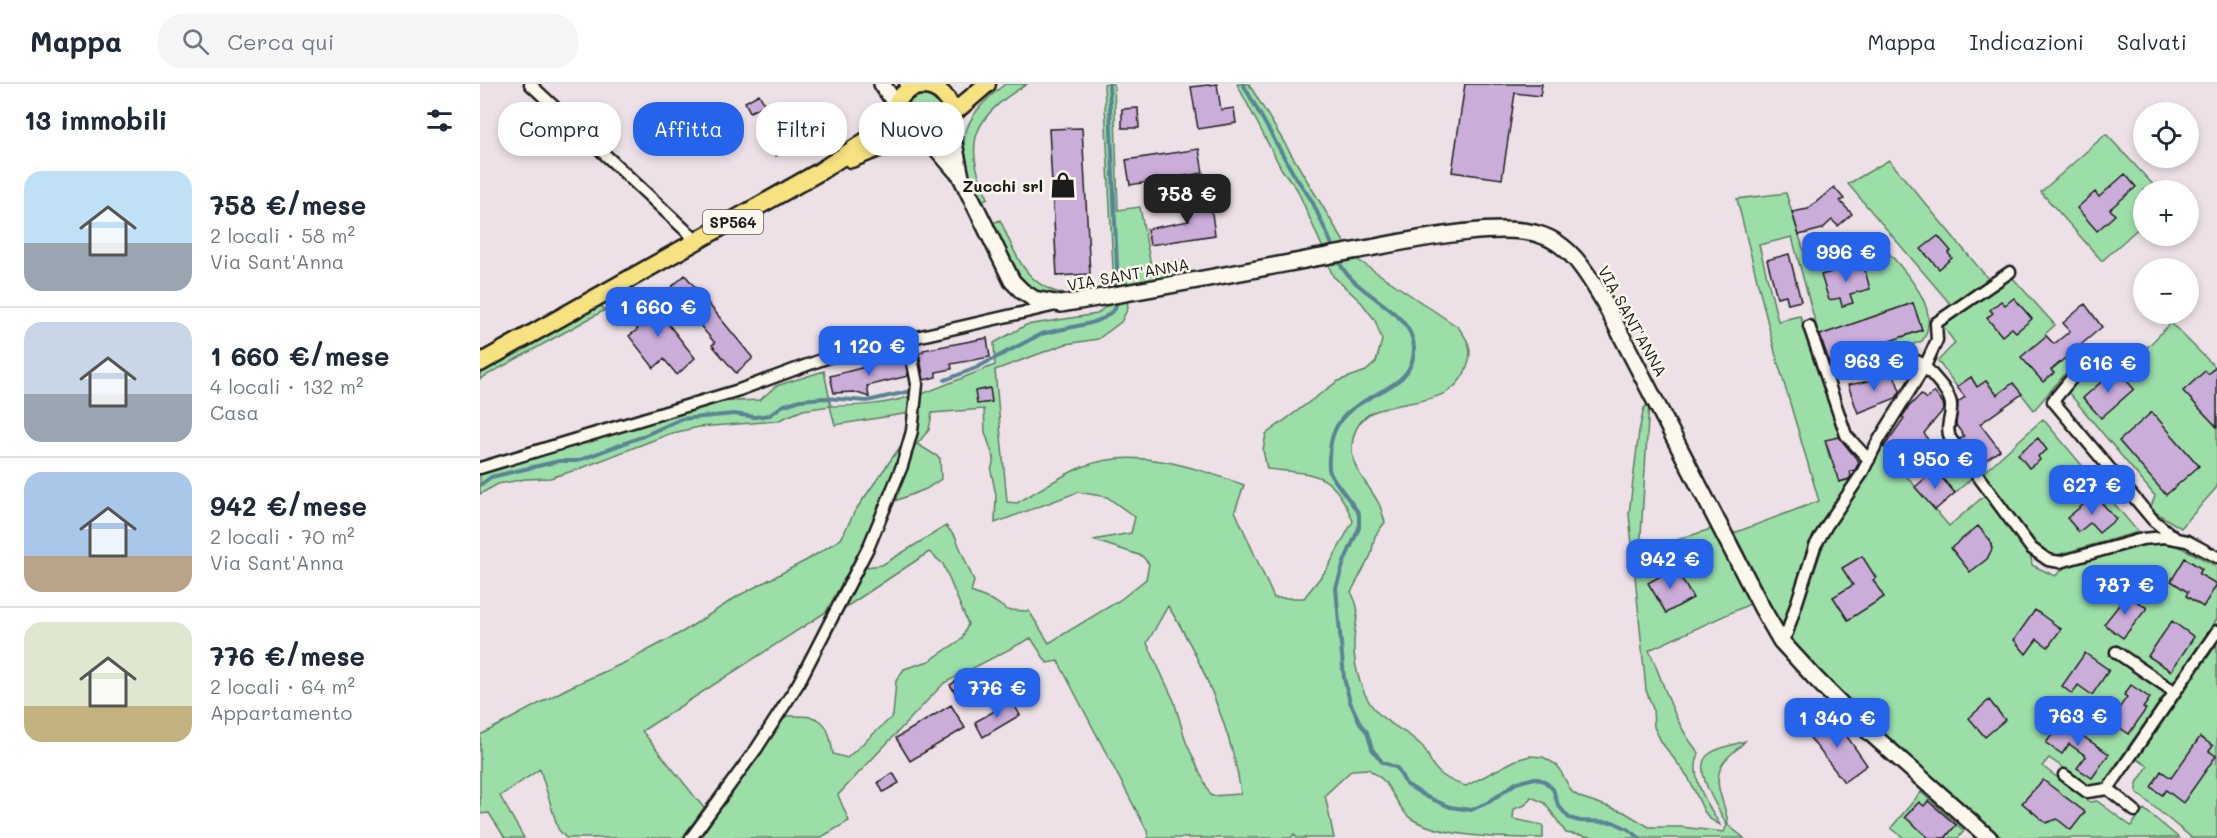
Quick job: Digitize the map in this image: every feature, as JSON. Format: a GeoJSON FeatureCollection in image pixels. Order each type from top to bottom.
{"type":"FeatureCollection","features":[{"type":"Feature","properties":{"kind":"main road"},"geometry":{"type":"LineString","coordinates":[[918,86],[953,84]]}},
{"type":"Feature","properties":{"kind":"main road","name":"SP564"},"geometry":{"type":"LineString","coordinates":[[964,106],[987,84]]}},
{"type":"Feature","properties":{"kind":"main road","name":"SP564"},"geometry":{"type":"LineString","coordinates":[[901,102],[907,91],[918,86]]}},
{"type":"Feature","properties":{"kind":"main road"},"geometry":{"type":"LineString","coordinates":[[918,86],[946,98],[947,102]]}},
{"type":"Feature","properties":{"kind":"main road","name":"SP564"},"geometry":{"type":"LineString","coordinates":[[480,363],[698,242],[819,172],[859,146]]}},
{"type":"Feature","properties":{"kind":"main road","name":"SP564"},"geometry":{"type":"LineString","coordinates":[[819,172],[859,156]]}},
{"type":"Feature","properties":{"kind":"street"},"geometry":{"type":"LineString","coordinates":[[530,84],[698,242]]}},
{"type":"Feature","properties":{"kind":"street"},"geometry":{"type":"LineString","coordinates":[[882,84],[891,102]]}},
{"type":"Feature","properties":{"kind":"street","name":"VIA SANT'ANNA"},"geometry":{"type":"LineString","coordinates":[[941,156],[961,177],[1012,281],[1034,299],[1061,304],[1411,241],[1503,230],[1539,234],[1558,244],[1570,253],[1591,278],[1762,609],[1781,641],[1868,731],[1989,838]]}},
{"type":"Feature","properties":{"kind":"street","name":"VIA SANT'ANNA"},"geometry":{"type":"LineString","coordinates":[[957,156],[961,177]]}},
{"type":"Feature","properties":{"kind":"street"},"geometry":{"type":"LineString","coordinates":[[1781,641],[1786,633],[1815,546],[1925,366],[1936,340],[1936,323],[2010,272]]}},
{"type":"Feature","properties":{"kind":"street"},"geometry":{"type":"LineString","coordinates":[[480,468],[739,390],[829,357],[908,337],[1061,304]]}},
{"type":"Feature","properties":{"kind":"street"},"geometry":{"type":"LineString","coordinates":[[1809,326],[1846,435],[1869,460]]}},
{"type":"Feature","properties":{"kind":"street"},"geometry":{"type":"LineString","coordinates":[[691,838],[757,748],[798,684],[869,546],[902,466],[912,431],[917,384],[908,337]]}},
{"type":"Feature","properties":{"kind":"street"},"geometry":{"type":"LineString","coordinates":[[2091,355],[2053,401],[2153,520],[2176,538]]}},
{"type":"Feature","properties":{"kind":"street"},"geometry":{"type":"LineString","coordinates":[[1866,371],[1906,358],[1925,366],[1950,401],[1951,411],[1947,427],[1950,438],[2031,548],[2040,556],[2060,562],[2142,538],[2176,538],[2187,541],[2217,557]]}},
{"type":"Feature","properties":{"kind":"street"},"geometry":{"type":"LineString","coordinates":[[2064,774],[2087,792],[2108,789],[2217,631]]}},
{"type":"Feature","properties":{"kind":"street"},"geometry":{"type":"LineString","coordinates":[[2116,652],[2175,692]]}},
{"type":"Feature","properties":{"kind":"street"},"geometry":{"type":"LineString","coordinates":[[2108,789],[2134,811]]}},
{"type":"Feature","properties":{"kind":"green space"},"geometry":{"type":"Polygon","coordinates":[[[1005,84],[1027,84],[995,107],[978,131],[975,160],[988,198],[980,202],[966,166],[965,136],[969,123],[977,110],[1005,84]]]}},
{"type":"Feature","properties":{"kind":"green space"},"geometry":{"type":"Polygon","coordinates":[[[1104,84],[1114,84],[1118,210],[1140,207],[1151,266],[1181,260],[1186,276],[1114,289],[1104,84]]]}},
{"type":"Feature","properties":{"kind":"green space"},"geometry":{"type":"Polygon","coordinates":[[[1237,84],[1249,84],[1347,247],[1324,251],[1297,189],[1282,170],[1237,84]]]}},
{"type":"Feature","properties":{"kind":"green space"},"geometry":{"type":"Polygon","coordinates":[[[923,96],[936,101],[909,102],[916,97],[923,96]]]}},
{"type":"Feature","properties":{"kind":"green space"},"geometry":{"type":"Polygon","coordinates":[[[2106,134],[2133,163],[2133,168],[2138,168],[2149,180],[2133,180],[2133,233],[2102,261],[2041,192],[2106,134]]]}},
{"type":"Feature","properties":{"kind":"green space"},"geometry":{"type":"Polygon","coordinates":[[[1889,160],[1990,281],[1952,306],[1848,184],[1889,160]]]}},
{"type":"Feature","properties":{"kind":"green space"},"geometry":{"type":"Polygon","coordinates":[[[1786,193],[1805,255],[1877,239],[1906,273],[1924,300],[1928,314],[1928,328],[1922,341],[1883,355],[1879,345],[1922,330],[1913,303],[1819,336],[1792,237],[1759,245],[1778,321],[1800,316],[1842,436],[1825,441],[1830,459],[1833,458],[1839,482],[1852,479],[1811,541],[1782,627],[1734,533],[1819,501],[1776,356],[1737,199],[1786,193]]]}},
{"type":"Feature","properties":{"kind":"green space"},"geometry":{"type":"Polygon","coordinates":[[[1000,220],[1018,258],[1032,278],[1054,291],[1069,295],[1052,295],[1039,291],[1018,275],[991,224],[1000,220]]]}},
{"type":"Feature","properties":{"kind":"green space"},"geometry":{"type":"Polygon","coordinates":[[[1355,258],[1458,327],[1470,349],[1468,364],[1461,379],[1451,389],[1440,396],[1371,413],[1357,427],[1354,435],[1353,458],[1379,504],[1385,522],[1375,536],[1371,555],[1351,592],[1358,612],[1354,633],[1355,661],[1360,682],[1369,702],[1382,717],[1416,740],[1425,749],[1436,770],[1455,782],[1466,786],[1516,760],[1530,756],[1543,757],[1557,765],[1572,792],[1624,812],[1649,827],[1681,827],[1724,832],[1727,825],[1704,778],[1704,760],[1713,752],[1745,741],[1724,761],[1718,780],[1728,825],[1744,838],[1598,838],[1566,833],[1545,803],[1531,797],[1525,805],[1514,809],[1513,819],[1543,825],[1543,838],[1474,836],[1439,830],[1410,818],[1383,780],[1368,769],[1352,770],[1325,795],[1334,838],[1297,838],[1294,834],[1291,838],[1148,838],[1147,831],[1058,661],[1047,663],[1031,638],[944,683],[838,795],[849,821],[820,838],[700,838],[786,716],[815,718],[821,721],[829,733],[833,754],[847,758],[893,716],[896,681],[904,669],[929,661],[962,639],[968,624],[943,564],[929,552],[843,609],[866,567],[882,565],[946,526],[955,536],[974,581],[971,592],[994,601],[1007,610],[1029,611],[1049,643],[1120,600],[1146,579],[1149,564],[1142,556],[1093,540],[1131,533],[1135,517],[1107,497],[1078,492],[995,523],[996,495],[991,471],[994,459],[985,432],[984,409],[932,413],[929,430],[917,444],[940,458],[941,479],[926,489],[895,501],[913,449],[922,394],[995,365],[994,343],[1026,325],[1097,314],[1106,306],[1127,300],[1128,308],[1121,322],[1098,339],[1066,344],[995,370],[1007,502],[1017,503],[1057,479],[1082,467],[1102,461],[1122,458],[1164,461],[1205,472],[1244,485],[1235,511],[1274,598],[1304,598],[1327,569],[1353,521],[1338,492],[1321,478],[1298,472],[1267,469],[1263,450],[1266,434],[1338,381],[1366,371],[1376,362],[1382,340],[1375,320],[1361,302],[1333,276],[1328,264],[1355,258]],[[1168,606],[1147,643],[1174,701],[1186,742],[1211,796],[1241,794],[1231,746],[1214,697],[1168,606]]]}},
{"type":"Feature","properties":{"kind":"green space"},"geometry":{"type":"Polygon","coordinates":[[[2011,276],[2055,325],[2045,334],[2072,366],[2034,410],[2013,383],[1997,395],[1986,381],[1977,387],[1971,377],[1957,387],[1938,361],[1955,343],[1942,325],[2011,276]]]}},
{"type":"Feature","properties":{"kind":"green space"},"geometry":{"type":"Polygon","coordinates":[[[600,305],[605,310],[480,379],[480,370],[600,305]]]}},
{"type":"Feature","properties":{"kind":"green space"},"geometry":{"type":"Polygon","coordinates":[[[2170,324],[2217,369],[2217,487],[2181,528],[2150,509],[2155,496],[2068,392],[2104,351],[2123,372],[2170,324]]]}},
{"type":"Feature","properties":{"kind":"green space"},"geometry":{"type":"Polygon","coordinates":[[[824,371],[831,406],[871,404],[911,396],[909,413],[835,425],[830,406],[803,410],[777,421],[699,427],[669,434],[550,478],[525,479],[498,484],[480,494],[480,473],[712,402],[760,400],[776,386],[824,371]]]}},
{"type":"Feature","properties":{"kind":"green space"},"geometry":{"type":"Polygon","coordinates":[[[1649,403],[1640,552],[1711,529],[1750,604],[1649,650],[1682,729],[1699,753],[1696,762],[1698,781],[1705,800],[1720,825],[1710,819],[1704,811],[1688,777],[1662,743],[1654,727],[1653,709],[1646,690],[1629,514],[1639,431],[1644,408],[1649,403]]]}},
{"type":"Feature","properties":{"kind":"green space"},"geometry":{"type":"Polygon","coordinates":[[[2043,419],[2138,532],[2057,555],[2049,553],[2037,544],[1983,473],[2043,419]]]}},
{"type":"Feature","properties":{"kind":"green space"},"geometry":{"type":"Polygon","coordinates":[[[902,444],[873,526],[826,612],[642,731],[704,808],[682,838],[566,838],[558,829],[540,769],[500,796],[524,838],[505,838],[489,813],[480,814],[480,735],[568,688],[626,662],[684,631],[738,596],[807,560],[841,539],[855,511],[902,444]]]}},
{"type":"Feature","properties":{"kind":"green space"},"geometry":{"type":"Polygon","coordinates":[[[1883,446],[1901,461],[1898,466],[1949,526],[1984,496],[2031,557],[2032,565],[2055,576],[2064,568],[2122,550],[2153,544],[2179,547],[2217,567],[2217,619],[2173,683],[2117,645],[2109,655],[2165,694],[2102,785],[2090,786],[2049,758],[2042,766],[2090,802],[2097,801],[2131,826],[2144,809],[2179,838],[2003,838],[1966,810],[1909,759],[1828,680],[1791,639],[1825,540],[1883,446]]]}},
{"type":"Feature","properties":{"kind":"green space"},"geometry":{"type":"Polygon","coordinates":[[[1952,454],[1971,479],[1955,493],[1931,466],[1952,454]]]}},
{"type":"Feature","properties":{"kind":"green space"},"geometry":{"type":"Polygon","coordinates":[[[2217,644],[2217,838],[2192,838],[2137,793],[2137,783],[2148,766],[2137,759],[2217,644]]]}},
{"type":"Feature","properties":{"kind":"green space"},"geometry":{"type":"Polygon","coordinates":[[[1921,792],[1964,831],[1958,838],[1904,838],[1891,828],[1921,792]]]}},
{"type":"Feature","properties":{"kind":"building"},"geometry":{"type":"Polygon","coordinates":[[[1217,84],[1221,110],[1234,108],[1236,123],[1198,129],[1191,87],[1217,84]]]}},
{"type":"Feature","properties":{"kind":"building"},"geometry":{"type":"Polygon","coordinates":[[[1465,84],[1542,84],[1540,96],[1515,93],[1502,179],[1452,172],[1465,84]]]}},
{"type":"Feature","properties":{"kind":"building"},"geometry":{"type":"Polygon","coordinates":[[[759,94],[763,102],[756,102],[756,109],[750,112],[745,102],[759,94]]]}},
{"type":"Feature","properties":{"kind":"building"},"geometry":{"type":"Polygon","coordinates":[[[1138,108],[1139,128],[1122,128],[1122,109],[1138,108]]]}},
{"type":"Feature","properties":{"kind":"building"},"geometry":{"type":"Polygon","coordinates":[[[1082,128],[1090,274],[1057,276],[1049,129],[1082,128]]]}},
{"type":"Feature","properties":{"kind":"building"},"geometry":{"type":"Polygon","coordinates":[[[1199,149],[1203,173],[1130,185],[1126,160],[1199,149]]]}},
{"type":"Feature","properties":{"kind":"building"},"geometry":{"type":"Polygon","coordinates":[[[2125,174],[2133,183],[2133,190],[2110,209],[2115,215],[2097,231],[2077,208],[2095,192],[2099,197],[2125,174]]]}},
{"type":"Feature","properties":{"kind":"building"},"geometry":{"type":"Polygon","coordinates":[[[1834,187],[1844,199],[1840,201],[1852,214],[1838,226],[1832,220],[1822,229],[1799,235],[1792,212],[1808,209],[1834,187]]]}},
{"type":"Feature","properties":{"kind":"building"},"geometry":{"type":"Polygon","coordinates":[[[1210,199],[1215,235],[1150,245],[1147,229],[1189,221],[1186,203],[1210,199]]]}},
{"type":"Feature","properties":{"kind":"building"},"geometry":{"type":"Polygon","coordinates":[[[1938,236],[1951,251],[1948,253],[1952,258],[1939,269],[1921,249],[1938,236]]]}},
{"type":"Feature","properties":{"kind":"building"},"geometry":{"type":"Polygon","coordinates":[[[1789,254],[1801,301],[1788,304],[1786,295],[1777,297],[1767,260],[1789,254]]]}},
{"type":"Feature","properties":{"kind":"building"},"geometry":{"type":"Polygon","coordinates":[[[1863,263],[1870,289],[1850,294],[1853,303],[1842,306],[1840,298],[1829,300],[1821,275],[1863,263]]]}},
{"type":"Feature","properties":{"kind":"building"},"geometry":{"type":"Polygon","coordinates":[[[685,275],[752,357],[736,373],[712,345],[715,343],[669,289],[685,275]]]}},
{"type":"Feature","properties":{"kind":"building"},"geometry":{"type":"Polygon","coordinates":[[[647,297],[695,358],[677,375],[664,359],[654,368],[629,336],[638,329],[625,315],[647,297]]]}},
{"type":"Feature","properties":{"kind":"building"},"geometry":{"type":"Polygon","coordinates":[[[2014,298],[2032,319],[2016,332],[2012,328],[2002,336],[1987,318],[1993,313],[1990,310],[2001,301],[2005,305],[2014,298]]]}},
{"type":"Feature","properties":{"kind":"building"},"geometry":{"type":"Polygon","coordinates":[[[1913,303],[1922,330],[1849,355],[1850,361],[1831,367],[1820,335],[1913,303]]]}},
{"type":"Feature","properties":{"kind":"building"},"geometry":{"type":"Polygon","coordinates":[[[2085,304],[2102,327],[2051,370],[2054,373],[2043,382],[2021,357],[2046,336],[2054,344],[2070,331],[2063,323],[2085,304]]]}},
{"type":"Feature","properties":{"kind":"building"},"geometry":{"type":"Polygon","coordinates":[[[987,338],[990,357],[951,364],[952,369],[936,372],[936,377],[924,380],[919,353],[923,350],[987,338]]]}},
{"type":"Feature","properties":{"kind":"building"},"geometry":{"type":"Polygon","coordinates":[[[904,357],[908,376],[867,386],[869,397],[854,392],[834,393],[830,376],[904,357]]]}},
{"type":"Feature","properties":{"kind":"building"},"geometry":{"type":"Polygon","coordinates":[[[2217,365],[2217,427],[2183,391],[2205,371],[2208,374],[2217,365]]]}},
{"type":"Feature","properties":{"kind":"building"},"geometry":{"type":"Polygon","coordinates":[[[2116,369],[2134,389],[2101,418],[2083,398],[2116,369]]]}},
{"type":"Feature","properties":{"kind":"building"},"geometry":{"type":"Polygon","coordinates":[[[1893,372],[1900,391],[1896,398],[1858,413],[1848,385],[1869,381],[1893,372]]]}},
{"type":"Feature","properties":{"kind":"building"},"geometry":{"type":"Polygon","coordinates":[[[1971,377],[1977,387],[1986,381],[1997,395],[2013,383],[2022,394],[1980,424],[2000,450],[1979,465],[1960,439],[1964,436],[1956,425],[1958,402],[1965,397],[1957,387],[1971,377]]]}},
{"type":"Feature","properties":{"kind":"building"},"geometry":{"type":"Polygon","coordinates":[[[990,388],[992,402],[977,404],[975,391],[990,388]]]}},
{"type":"Feature","properties":{"kind":"building"},"geometry":{"type":"Polygon","coordinates":[[[1934,392],[1943,403],[1944,409],[1924,433],[1940,461],[1930,467],[1916,443],[1901,461],[1884,447],[1904,418],[1902,417],[1908,408],[1921,394],[1926,399],[1934,392]]]}},
{"type":"Feature","properties":{"kind":"building"},"geometry":{"type":"Polygon","coordinates":[[[2152,412],[2199,466],[2166,495],[2119,441],[2152,412]]]}},
{"type":"Feature","properties":{"kind":"building"},"geometry":{"type":"Polygon","coordinates":[[[1839,437],[1859,462],[1855,470],[1850,471],[1849,479],[1839,482],[1825,440],[1839,437]]]}},
{"type":"Feature","properties":{"kind":"building"},"geometry":{"type":"Polygon","coordinates":[[[2038,438],[2047,450],[2038,456],[2040,460],[2029,468],[2018,454],[2038,438]]]}},
{"type":"Feature","properties":{"kind":"building"},"geometry":{"type":"Polygon","coordinates":[[[1935,470],[1955,493],[1935,510],[1915,487],[1935,470]]]}},
{"type":"Feature","properties":{"kind":"building"},"geometry":{"type":"Polygon","coordinates":[[[2095,495],[2116,519],[2099,533],[2090,523],[2079,532],[2067,518],[2095,495]]]}},
{"type":"Feature","properties":{"kind":"building"},"geometry":{"type":"Polygon","coordinates":[[[1978,526],[1990,540],[1992,549],[1987,559],[1970,572],[1951,548],[1978,526]]]}},
{"type":"Feature","properties":{"kind":"building"},"geometry":{"type":"Polygon","coordinates":[[[1862,556],[1876,578],[1873,580],[1884,597],[1848,620],[1833,597],[1853,585],[1842,568],[1862,556]]]}},
{"type":"Feature","properties":{"kind":"building"},"geometry":{"type":"Polygon","coordinates":[[[2185,558],[2202,569],[2199,574],[2217,584],[2203,607],[2186,596],[2188,592],[2171,581],[2185,558]]]}},
{"type":"Feature","properties":{"kind":"building"},"geometry":{"type":"Polygon","coordinates":[[[1675,568],[1693,598],[1666,613],[1648,583],[1675,568]]]}},
{"type":"Feature","properties":{"kind":"building"},"geometry":{"type":"Polygon","coordinates":[[[2127,595],[2147,608],[2123,638],[2104,624],[2127,595]]]}},
{"type":"Feature","properties":{"kind":"building"},"geometry":{"type":"Polygon","coordinates":[[[2035,610],[2061,629],[2048,647],[2037,639],[2026,654],[2014,640],[2035,610]]]}},
{"type":"Feature","properties":{"kind":"building"},"geometry":{"type":"Polygon","coordinates":[[[2172,621],[2194,637],[2171,671],[2148,656],[2172,621]]]}},
{"type":"Feature","properties":{"kind":"building"},"geometry":{"type":"Polygon","coordinates":[[[2085,653],[2109,670],[2092,695],[2078,685],[2072,694],[2062,686],[2085,653]]]}},
{"type":"Feature","properties":{"kind":"building"},"geometry":{"type":"Polygon","coordinates":[[[964,676],[975,694],[961,702],[950,685],[964,676]]]}},
{"type":"Feature","properties":{"kind":"building"},"geometry":{"type":"Polygon","coordinates":[[[2131,685],[2150,698],[2143,708],[2146,709],[2129,734],[2110,721],[2127,697],[2124,695],[2131,685]]]}},
{"type":"Feature","properties":{"kind":"building"},"geometry":{"type":"Polygon","coordinates":[[[1989,700],[2005,720],[1985,737],[1969,718],[1989,700]]]}},
{"type":"Feature","properties":{"kind":"building"},"geometry":{"type":"Polygon","coordinates":[[[1012,701],[1020,715],[983,737],[975,722],[1012,701]]]}},
{"type":"Feature","properties":{"kind":"building"},"geometry":{"type":"Polygon","coordinates":[[[951,705],[965,728],[910,761],[896,738],[951,705]]]}},
{"type":"Feature","properties":{"kind":"building"},"geometry":{"type":"Polygon","coordinates":[[[1832,715],[1867,765],[1844,782],[1807,734],[1832,715]]]}},
{"type":"Feature","properties":{"kind":"building"},"geometry":{"type":"Polygon","coordinates":[[[2064,718],[2081,729],[2078,733],[2109,754],[2092,778],[2077,768],[2086,756],[2069,744],[2062,754],[2046,743],[2064,718]]]}},
{"type":"Feature","properties":{"kind":"building"},"geometry":{"type":"Polygon","coordinates":[[[2200,737],[2213,746],[2209,751],[2216,756],[2183,803],[2166,790],[2162,795],[2151,787],[2161,771],[2171,778],[2200,737]]]}},
{"type":"Feature","properties":{"kind":"building"},"geometry":{"type":"Polygon","coordinates":[[[893,773],[899,783],[883,792],[878,782],[893,773]]]}},
{"type":"Feature","properties":{"kind":"building"},"geometry":{"type":"Polygon","coordinates":[[[2043,780],[2085,812],[2071,830],[2057,819],[2046,823],[2022,803],[2043,780]]]}},
{"type":"Feature","properties":{"kind":"building"},"geometry":{"type":"Polygon","coordinates":[[[1928,801],[1956,825],[1945,838],[1929,838],[1905,817],[1919,802],[1924,806],[1928,801]]]}},
{"type":"Feature","properties":{"kind":"waterway"},"geometry":{"type":"LineString","coordinates":[[1109,84],[1118,290]]}},
{"type":"Feature","properties":{"kind":"waterway"},"geometry":{"type":"LineString","coordinates":[[1243,84],[1293,173],[1312,201],[1334,249]]}},
{"type":"Feature","properties":{"kind":"waterway"},"geometry":{"type":"LineString","coordinates":[[1337,257],[1354,282],[1403,322],[1411,334],[1414,348],[1411,365],[1402,377],[1345,415],[1335,430],[1329,455],[1330,473],[1359,514],[1359,528],[1344,562],[1336,588],[1344,678],[1350,702],[1367,732],[1372,749],[1382,762],[1397,768],[1406,784],[1450,807],[1471,810],[1489,802],[1516,783],[1535,778],[1544,781],[1553,789],[1558,805],[1569,818],[1580,821],[1613,822],[1640,838]]}},
{"type":"Feature","properties":{"kind":"waterway"},"geometry":{"type":"LineString","coordinates":[[945,380],[976,368],[1041,334],[1104,318],[1115,309],[1118,298]]}},
{"type":"Feature","properties":{"kind":"waterway"},"geometry":{"type":"LineString","coordinates":[[480,485],[491,477],[559,461],[577,461],[681,419],[734,414],[755,417],[770,415],[782,406],[800,400],[825,398],[867,401],[911,391]]}},
{"type":"Feature","properties":{"kind":"place","name":"Zucchi srl"},"geometry":{"type":"Point","coordinates":[1063,185]}}]}
